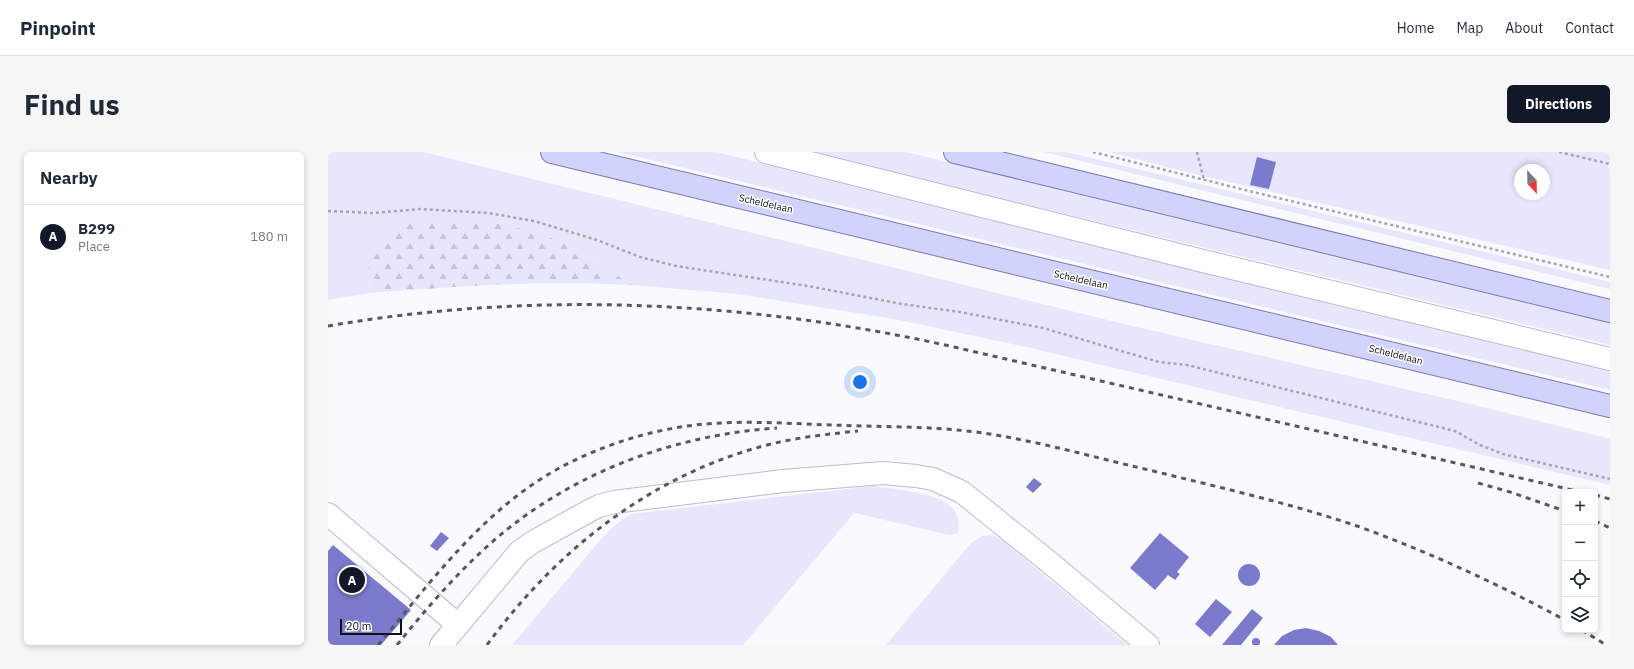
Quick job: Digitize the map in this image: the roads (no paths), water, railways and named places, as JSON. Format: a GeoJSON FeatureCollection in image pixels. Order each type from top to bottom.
{"type":"FeatureCollection","features":[{"type":"Feature","properties":{"kind":"main road","name":"Scheldelaan"},"geometry":{"type":"LineString","coordinates":[[552,152],[1610,406]]}},
{"type":"Feature","properties":{"kind":"main road"},"geometry":{"type":"LineString","coordinates":[[955,152],[1610,311]]}},
{"type":"Feature","properties":{"kind":"lane"},"geometry":{"type":"LineString","coordinates":[[766,152],[1192,258],[1610,359]]}},
{"type":"Feature","properties":{"kind":"lane"},"geometry":{"type":"LineString","coordinates":[[441,645],[520,551],[533,542],[599,506],[631,499],[753,484],[883,473],[932,479],[962,492],[1049,562],[1148,645]]}},
{"type":"Feature","properties":{"kind":"lane"},"geometry":{"type":"LineString","coordinates":[[331,524],[458,625]]}},
{"type":"Feature","properties":{"kind":"railway"},"geometry":{"type":"LineString","coordinates":[[328,326],[406,315],[485,308],[564,305],[642,306],[721,311],[799,319],[877,331],[954,347],[1568,489]]}},
{"type":"Feature","properties":{"kind":"railway"},"geometry":{"type":"LineString","coordinates":[[378,645],[442,568],[465,543],[514,498],[542,479],[571,462],[607,446],[625,440],[663,430],[702,424],[736,422],[958,430],[998,435],[1063,449],[1253,496],[1306,510],[1357,526],[1463,569],[1562,618]]}},
{"type":"Feature","properties":{"kind":"railway"},"geometry":{"type":"LineString","coordinates":[[397,645],[442,592],[478,555],[522,518],[554,496],[625,462],[662,449],[700,439],[738,432],[777,428]]}},
{"type":"Feature","properties":{"kind":"railway"},"geometry":{"type":"LineString","coordinates":[[487,645],[544,577],[611,519],[648,495],[687,474],[728,457],[771,444],[814,436],[858,431]]}},
{"type":"Feature","properties":{"kind":"railway"},"geometry":{"type":"LineString","coordinates":[[1478,483],[1510,492],[1562,510]]}},
{"type":"Feature","properties":{"kind":"railway"},"geometry":{"type":"LineString","coordinates":[[1598,496],[1610,499]]}},
{"type":"Feature","properties":{"kind":"railway"},"geometry":{"type":"LineString","coordinates":[[1598,522],[1610,528]]}},
{"type":"Feature","properties":{"kind":"railway"},"geometry":{"type":"LineString","coordinates":[[1587,633],[1606,645]]}},
{"type":"Feature","properties":{"kind":"place","name":"B299"},"geometry":{"type":"Point","coordinates":[352,580]}}]}
